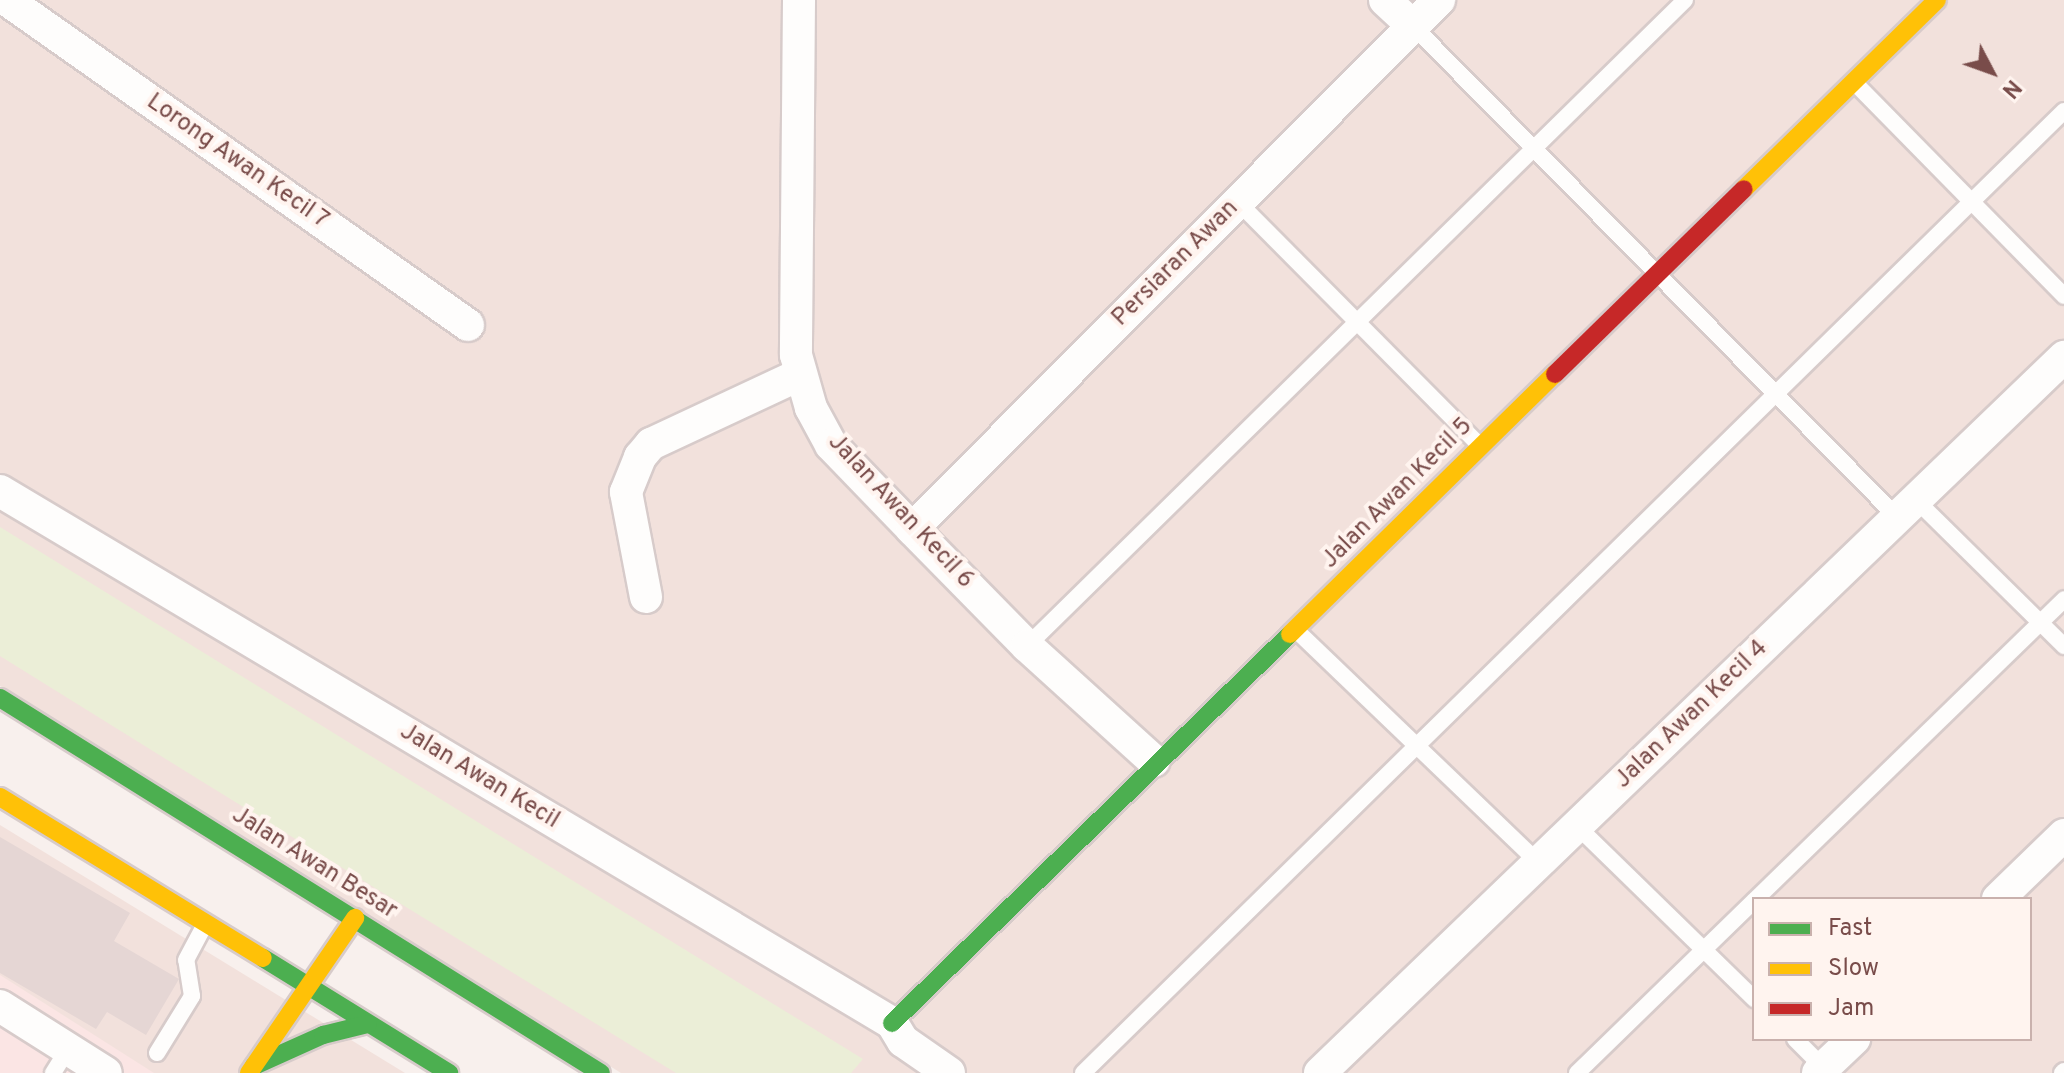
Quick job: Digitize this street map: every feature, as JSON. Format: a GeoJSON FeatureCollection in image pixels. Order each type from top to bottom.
{"type":"FeatureCollection","features":[{"type":"Feature","properties":{"kind":"street","name":"Lorong Awan Kecil 7"},"geometry":{"type":"LineString","coordinates":[[7,0],[468,325]]}},
{"type":"Feature","properties":{"kind":"street","name":"Jalan Awan Kecil 6"},"geometry":{"type":"LineString","coordinates":[[799,0],[799,375],[831,445],[1027,646],[1154,761]]}},
{"type":"Feature","properties":{"kind":"street"},"geometry":{"type":"LineString","coordinates":[[1385,0],[1413,26]]}},
{"type":"Feature","properties":{"kind":"street","name":"Persiaran Awan"},"geometry":{"type":"LineString","coordinates":[[912,529],[1439,0]]}},
{"type":"Feature","properties":{"kind":"street","name":"Jalan Awan Kecil 5"},"geometry":{"type":"LineString","coordinates":[[892,1023],[1154,761],[1295,630],[1480,446],[1856,84],[1937,0]]}},
{"type":"Feature","properties":{"kind":"street","name":"Jalan Awan Kecil 4"},"geometry":{"type":"LineString","coordinates":[[1320,1073],[2064,357]]}},
{"type":"Feature","properties":{"kind":"street"},"geometry":{"type":"LineString","coordinates":[[646,597],[626,492],[640,457],[651,444],[799,375]]}},
{"type":"Feature","properties":{"kind":"street","name":"Jalan Awan Kecil"},"geometry":{"type":"LineString","coordinates":[[0,491],[892,1023],[903,1041],[949,1073]]}},
{"type":"Feature","properties":{"kind":"street","name":"Jalan Awan Besar"},"geometry":{"type":"LineString","coordinates":[[0,698],[601,1073]]}},
{"type":"Feature","properties":{"kind":"street"},"geometry":{"type":"LineString","coordinates":[[0,797],[204,926],[449,1073]]}},
{"type":"Feature","properties":{"kind":"street"},"geometry":{"type":"LineString","coordinates":[[2000,897],[2064,835]]}},
{"type":"Feature","properties":{"kind":"street"},"geometry":{"type":"LineString","coordinates":[[252,1070],[355,918]]}},
{"type":"Feature","properties":{"kind":"street"},"geometry":{"type":"LineString","coordinates":[[252,955],[255,978]]}},
{"type":"Feature","properties":{"kind":"street"},"geometry":{"type":"LineString","coordinates":[[0,1006],[61,1061],[106,1073]]}},
{"type":"Feature","properties":{"kind":"street"},"geometry":{"type":"LineString","coordinates":[[252,1070],[259,1018]]}},
{"type":"Feature","properties":{"kind":"street"},"geometry":{"type":"LineString","coordinates":[[252,1070],[323,1035],[368,1024]]}},
{"type":"Feature","properties":{"kind":"street"},"geometry":{"type":"LineString","coordinates":[[1821,1070],[1852,1041]]}},
{"type":"Feature","properties":{"kind":"lane"},"geometry":{"type":"LineString","coordinates":[[1027,646],[1685,0]]}},
{"type":"Feature","properties":{"kind":"lane"},"geometry":{"type":"LineString","coordinates":[[1413,26],[1776,393],[2064,646]]}},
{"type":"Feature","properties":{"kind":"lane"},"geometry":{"type":"LineString","coordinates":[[1856,84],[2064,296]]}},
{"type":"Feature","properties":{"kind":"lane"},"geometry":{"type":"LineString","coordinates":[[1083,1073],[2064,111]]}},
{"type":"Feature","properties":{"kind":"lane"},"geometry":{"type":"LineString","coordinates":[[1238,202],[1480,446]]}},
{"type":"Feature","properties":{"kind":"lane"},"geometry":{"type":"LineString","coordinates":[[1758,897],[2064,599]]}},
{"type":"Feature","properties":{"kind":"lane"},"geometry":{"type":"LineString","coordinates":[[1295,630],[1539,863]]}},
{"type":"Feature","properties":{"kind":"lane"},"geometry":{"type":"LineString","coordinates":[[1577,826],[1752,997]]}},
{"type":"Feature","properties":{"kind":"lane"},"geometry":{"type":"LineString","coordinates":[[1577,1073],[1752,903]]}},
{"type":"Feature","properties":{"kind":"lane"},"geometry":{"type":"LineString","coordinates":[[157,1053],[192,996],[186,960],[204,926]]}},
{"type":"Feature","properties":{"kind":"lane"},"geometry":{"type":"LineString","coordinates":[[1797,1041],[1821,1070]]}},
{"type":"Feature","properties":{"kind":"shaded area"},"geometry":{"type":"Polygon","coordinates":[[[0,0],[2064,0],[2064,1073],[621,1073],[0,686],[0,0]]]}},
{"type":"Feature","properties":{"kind":"shaded area"},"geometry":{"type":"Polygon","coordinates":[[[0,825],[405,1073],[0,1073],[0,825]]]}},
{"type":"Feature","properties":{"kind":"shaded area"},"geometry":{"type":"Polygon","coordinates":[[[0,975],[154,1073],[0,1073],[0,975]]]}},
{"type":"Feature","properties":{"kind":"green space"},"geometry":{"type":"Polygon","coordinates":[[[0,527],[863,1059],[851,1073],[676,1073],[198,779],[0,656],[0,527]]]}},
{"type":"Feature","properties":{"kind":"building"},"geometry":{"type":"Polygon","coordinates":[[[0,837],[130,913],[114,941],[179,979],[146,1035],[107,1012],[96,1029],[0,973],[0,837]]]}},
{"type":"Feature","properties":{"kind":"traffic: fast"},"geometry":{"type":"LineString","coordinates":[[892,1023],[1290,634]]}},
{"type":"Feature","properties":{"kind":"traffic: fast"},"geometry":{"type":"LineString","coordinates":[[0,698],[601,1073]]}},
{"type":"Feature","properties":{"kind":"traffic: fast"},"geometry":{"type":"LineString","coordinates":[[263,958],[449,1073]]}},
{"type":"Feature","properties":{"kind":"traffic: fast"},"geometry":{"type":"LineString","coordinates":[[254,1066],[323,1035],[368,1024]]}},
{"type":"Feature","properties":{"kind":"traffic: slow"},"geometry":{"type":"LineString","coordinates":[[1744,189],[1937,0]]}},
{"type":"Feature","properties":{"kind":"traffic: slow"},"geometry":{"type":"LineString","coordinates":[[1290,634],[1555,374]]}},
{"type":"Feature","properties":{"kind":"traffic: slow"},"geometry":{"type":"LineString","coordinates":[[0,797],[263,958]]}},
{"type":"Feature","properties":{"kind":"traffic: slow"},"geometry":{"type":"LineString","coordinates":[[249,1073],[355,918]]}},
{"type":"Feature","properties":{"kind":"traffic: jam"},"geometry":{"type":"LineString","coordinates":[[1555,374],[1744,189]]}}]}
